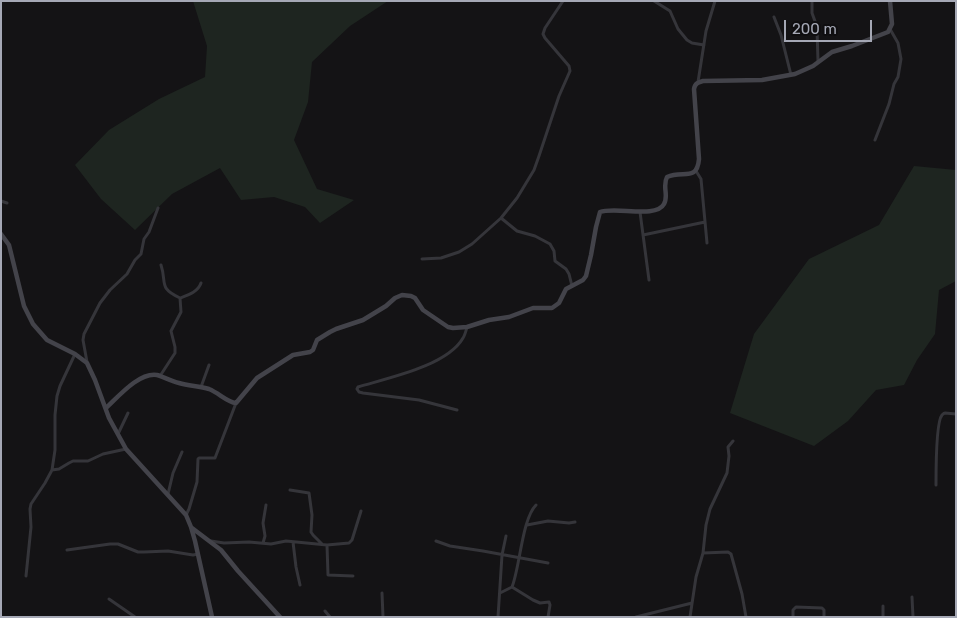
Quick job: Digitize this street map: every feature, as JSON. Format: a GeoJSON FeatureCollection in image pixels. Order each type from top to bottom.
{"type":"FeatureCollection","features":[{"type":"Feature","properties":{"kind":"street"},"geometry":{"type":"LineString","coordinates":[[422,258],[441,258],[459,252],[472,244],[501,218],[517,198],[534,170],[559,96],[570,71],[543,34],[563,1]]}},
{"type":"Feature","properties":{"kind":"street"},"geometry":{"type":"LineString","coordinates":[[654,1],[670,11],[678,29],[688,40],[692,43],[704,45]]}},
{"type":"Feature","properties":{"kind":"street"},"geometry":{"type":"LineString","coordinates":[[186,515],[196,482],[198,459],[215,458],[236,403],[253,382],[293,355],[310,352],[317,340],[336,329],[363,320],[398,296],[415,298],[423,310],[448,326],[460,328],[509,317],[533,308],[552,308],[559,303],[566,290],[583,280],[586,276],[600,212],[610,210],[640,212],[661,208],[666,199],[664,185],[667,178],[673,175],[692,173],[696,171],[698,166],[694,86],[698,82],[704,45],[715,1]]}},
{"type":"Feature","properties":{"kind":"street"},"geometry":{"type":"LineString","coordinates":[[812,1],[813,17],[817,29],[818,62]]}},
{"type":"Feature","properties":{"kind":"street"},"geometry":{"type":"LineString","coordinates":[[698,82],[762,80],[791,75],[804,70],[832,52],[888,32],[892,24],[890,1]]}},
{"type":"Feature","properties":{"kind":"street"},"geometry":{"type":"LineString","coordinates":[[774,17],[781,35],[791,75]]}},
{"type":"Feature","properties":{"kind":"street"},"geometry":{"type":"LineString","coordinates":[[876,140],[898,77],[901,59],[900,48],[890,29]]}},
{"type":"Feature","properties":{"kind":"street"},"geometry":{"type":"LineString","coordinates":[[696,171],[701,179],[707,242]]}},
{"type":"Feature","properties":{"kind":"street"},"geometry":{"type":"LineString","coordinates":[[1,201],[7,202]]}},
{"type":"Feature","properties":{"kind":"street"},"geometry":{"type":"LineString","coordinates":[[158,208],[144,240],[141,254],[100,303],[84,334],[83,344],[87,363],[118,435],[126,449],[186,515],[199,554],[212,617]]}},
{"type":"Feature","properties":{"kind":"street"},"geometry":{"type":"LineString","coordinates":[[640,212],[649,280]]}},
{"type":"Feature","properties":{"kind":"street"},"geometry":{"type":"LineString","coordinates":[[501,218],[517,231],[536,236],[550,244],[554,251],[555,261],[566,269],[572,286]]}},
{"type":"Feature","properties":{"kind":"street"},"geometry":{"type":"LineString","coordinates":[[643,235],[705,222]]}},
{"type":"Feature","properties":{"kind":"street"},"geometry":{"type":"LineString","coordinates":[[1,234],[9,245],[24,306],[37,329],[47,340],[75,354],[87,363]]}},
{"type":"Feature","properties":{"kind":"street"},"geometry":{"type":"LineString","coordinates":[[161,265],[165,287],[172,294],[180,298]]}},
{"type":"Feature","properties":{"kind":"street"},"geometry":{"type":"LineString","coordinates":[[180,298],[192,292],[201,283]]}},
{"type":"Feature","properties":{"kind":"street"},"geometry":{"type":"LineString","coordinates":[[160,376],[175,353],[171,331],[181,312],[180,298]]}},
{"type":"Feature","properties":{"kind":"street"},"geometry":{"type":"LineString","coordinates":[[457,410],[427,402],[363,393],[357,390],[358,387],[395,376],[444,357],[458,345],[467,327]]}},
{"type":"Feature","properties":{"kind":"street"},"geometry":{"type":"LineString","coordinates":[[26,576],[31,527],[31,504],[52,470],[55,450],[57,396],[75,354]]}},
{"type":"Feature","properties":{"kind":"street"},"geometry":{"type":"LineString","coordinates":[[201,387],[209,365]]}},
{"type":"Feature","properties":{"kind":"street"},"geometry":{"type":"LineString","coordinates":[[106,408],[140,378],[151,375],[201,387],[236,403]]}},
{"type":"Feature","properties":{"kind":"street"},"geometry":{"type":"LineString","coordinates":[[118,435],[128,413]]}},
{"type":"Feature","properties":{"kind":"street"},"geometry":{"type":"LineString","coordinates":[[936,485],[939,423],[941,416],[945,413],[956,414]]}},
{"type":"Feature","properties":{"kind":"street"},"geometry":{"type":"LineString","coordinates":[[690,617],[696,577],[703,553],[706,525],[710,509],[727,473],[728,447],[733,441]]}},
{"type":"Feature","properties":{"kind":"street"},"geometry":{"type":"LineString","coordinates":[[52,470],[59,469],[73,461],[88,460],[103,454],[126,449]]}},
{"type":"Feature","properties":{"kind":"street"},"geometry":{"type":"LineString","coordinates":[[168,495],[173,473],[182,452]]}},
{"type":"Feature","properties":{"kind":"street"},"geometry":{"type":"LineString","coordinates":[[290,490],[310,493],[311,532],[322,545]]}},
{"type":"Feature","properties":{"kind":"street"},"geometry":{"type":"LineString","coordinates":[[263,543],[265,536],[263,523],[266,505]]}},
{"type":"Feature","properties":{"kind":"street"},"geometry":{"type":"LineString","coordinates":[[500,593],[512,587],[527,525],[532,510],[536,505]]}},
{"type":"Feature","properties":{"kind":"street"},"geometry":{"type":"LineString","coordinates":[[210,541],[271,544],[286,541],[322,545],[340,544],[351,541],[361,511]]}},
{"type":"Feature","properties":{"kind":"street"},"geometry":{"type":"LineString","coordinates":[[527,525],[548,521],[575,522]]}},
{"type":"Feature","properties":{"kind":"street"},"geometry":{"type":"LineString","coordinates":[[191,527],[221,550],[280,617]]}},
{"type":"Feature","properties":{"kind":"street"},"geometry":{"type":"LineString","coordinates":[[498,617],[502,555],[506,536]]}},
{"type":"Feature","properties":{"kind":"street"},"geometry":{"type":"LineString","coordinates":[[436,541],[450,546],[548,563]]}},
{"type":"Feature","properties":{"kind":"street"},"geometry":{"type":"LineString","coordinates":[[293,542],[300,585]]}},
{"type":"Feature","properties":{"kind":"street"},"geometry":{"type":"LineString","coordinates":[[67,550],[118,544],[138,552],[168,551],[193,555],[199,554]]}},
{"type":"Feature","properties":{"kind":"street"},"geometry":{"type":"LineString","coordinates":[[327,545],[328,575],[353,576]]}},
{"type":"Feature","properties":{"kind":"street"},"geometry":{"type":"LineString","coordinates":[[703,553],[728,552],[731,554],[746,617]]}},
{"type":"Feature","properties":{"kind":"street"},"geometry":{"type":"LineString","coordinates":[[512,587],[537,602],[549,602],[548,617]]}},
{"type":"Feature","properties":{"kind":"street"},"geometry":{"type":"LineString","coordinates":[[382,593],[383,617]]}},
{"type":"Feature","properties":{"kind":"street"},"geometry":{"type":"LineString","coordinates":[[912,597],[912,617]]}},
{"type":"Feature","properties":{"kind":"street"},"geometry":{"type":"LineString","coordinates":[[110,598],[135,617]]}},
{"type":"Feature","properties":{"kind":"street"},"geometry":{"type":"LineString","coordinates":[[636,617],[692,603]]}},
{"type":"Feature","properties":{"kind":"street"},"geometry":{"type":"LineString","coordinates":[[883,606],[883,617]]}},
{"type":"Feature","properties":{"kind":"street"},"geometry":{"type":"LineString","coordinates":[[793,617],[793,610],[796,608],[822,608],[824,610],[824,617]]}},
{"type":"Feature","properties":{"kind":"street"},"geometry":{"type":"LineString","coordinates":[[325,611],[330,617]]}},
{"type":"Feature","properties":{"kind":"shaded area"},"geometry":{"type":"Polygon","coordinates":[[[193,1],[388,1],[350,26],[312,62],[308,102],[294,140],[317,189],[354,200],[320,223],[305,207],[274,197],[241,200],[220,168],[172,194],[135,230],[101,199],[75,165],[109,130],[159,99],[205,77],[207,46],[193,1]]]}},
{"type":"Feature","properties":{"kind":"shaded area"},"geometry":{"type":"Polygon","coordinates":[[[914,166],[956,170],[956,281],[939,290],[935,334],[917,360],[904,385],[876,390],[848,421],[814,446],[730,413],[754,334],[809,259],[879,225],[914,166]]]}}]}
